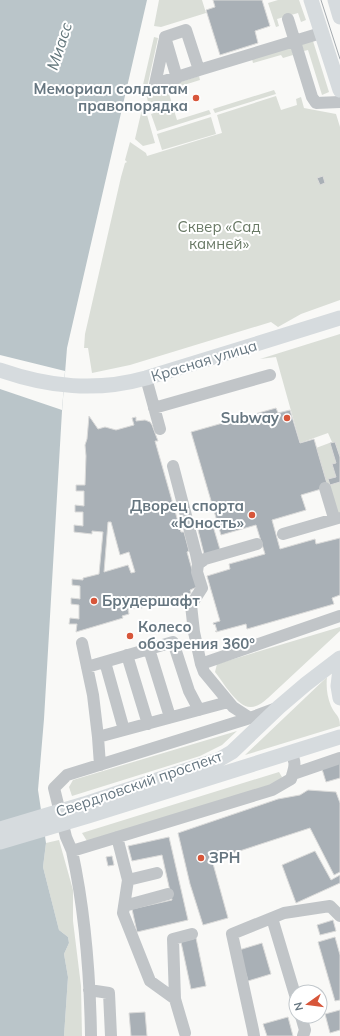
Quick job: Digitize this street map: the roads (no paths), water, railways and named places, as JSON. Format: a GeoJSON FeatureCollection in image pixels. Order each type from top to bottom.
{"type":"FeatureCollection","features":[{"type":"Feature","properties":{"kind":"main road"},"geometry":{"type":"LineString","coordinates":[[311,0],[340,90]]}},
{"type":"Feature","properties":{"kind":"main road"},"geometry":{"type":"LineString","coordinates":[[335,0],[340,17]]}},
{"type":"Feature","properties":{"kind":"main road","name":"Красная улица"},"geometry":{"type":"LineString","coordinates":[[0,370],[39,382],[91,387],[114,386],[146,378],[340,318]]}},
{"type":"Feature","properties":{"kind":"main road","name":"Свердловский проспект"},"geometry":{"type":"LineString","coordinates":[[0,842],[220,759],[232,752],[306,684],[340,658]]}},
{"type":"Feature","properties":{"kind":"main road"},"geometry":{"type":"LineString","coordinates":[[340,669],[338,686],[340,698]]}},
{"type":"Feature","properties":{"kind":"main road","name":"Свердловский проспект"},"geometry":{"type":"LineString","coordinates":[[0,829],[86,810],[291,753],[340,737]]}},
{"type":"Feature","properties":{"kind":"lane"},"geometry":{"type":"LineString","coordinates":[[288,19],[312,97],[316,104],[340,102]]}},
{"type":"Feature","properties":{"kind":"lane"},"geometry":{"type":"LineString","coordinates":[[165,37],[186,30],[199,70]]}},
{"type":"Feature","properties":{"kind":"lane"},"geometry":{"type":"LineString","coordinates":[[165,37],[155,84],[322,33]]}},
{"type":"Feature","properties":{"kind":"lane"},"geometry":{"type":"LineString","coordinates":[[165,37],[177,78]]}},
{"type":"Feature","properties":{"kind":"lane"},"geometry":{"type":"LineString","coordinates":[[154,408],[270,375]]}},
{"type":"Feature","properties":{"kind":"lane"},"geometry":{"type":"LineString","coordinates":[[146,378],[160,429]]}},
{"type":"Feature","properties":{"kind":"lane"},"geometry":{"type":"LineString","coordinates":[[173,466],[196,554],[198,564],[197,572],[202,588],[191,605],[194,632],[201,664],[204,672],[232,707],[250,718]]}},
{"type":"Feature","properties":{"kind":"lane"},"geometry":{"type":"LineString","coordinates":[[283,534],[336,518],[325,488]]}},
{"type":"Feature","properties":{"kind":"lane"},"geometry":{"type":"LineString","coordinates":[[198,564],[205,559],[257,544]]}},
{"type":"Feature","properties":{"kind":"lane"},"geometry":{"type":"LineString","coordinates":[[201,664],[340,616]]}},
{"type":"Feature","properties":{"kind":"lane"},"geometry":{"type":"LineString","coordinates":[[87,667],[173,642],[189,691],[200,710]]}},
{"type":"Feature","properties":{"kind":"lane"},"geometry":{"type":"LineString","coordinates":[[82,644],[93,695],[100,765]]}},
{"type":"Feature","properties":{"kind":"lane"},"geometry":{"type":"LineString","coordinates":[[176,650],[197,646]]}},
{"type":"Feature","properties":{"kind":"lane"},"geometry":{"type":"LineString","coordinates":[[149,649],[170,717]]}},
{"type":"Feature","properties":{"kind":"lane"},"geometry":{"type":"LineString","coordinates":[[128,656],[148,724]]}},
{"type":"Feature","properties":{"kind":"lane"},"geometry":{"type":"LineString","coordinates":[[106,662],[124,730]]}},
{"type":"Feature","properties":{"kind":"lane"},"geometry":{"type":"LineString","coordinates":[[98,737],[228,702]]}},
{"type":"Feature","properties":{"kind":"lane"},"geometry":{"type":"LineString","coordinates":[[91,1036],[89,990],[80,889],[72,851],[66,837],[54,788],[67,775],[250,718],[280,707]]}},
{"type":"Feature","properties":{"kind":"lane"},"geometry":{"type":"LineString","coordinates":[[72,851],[272,790],[291,779],[296,765],[291,753]]}},
{"type":"Feature","properties":{"kind":"lane"},"geometry":{"type":"LineString","coordinates":[[293,774],[340,758]]}},
{"type":"Feature","properties":{"kind":"lane"},"geometry":{"type":"LineString","coordinates":[[117,837],[128,880],[123,914],[150,981],[175,999]]}},
{"type":"Feature","properties":{"kind":"lane"},"geometry":{"type":"LineString","coordinates":[[128,880],[157,874]]}},
{"type":"Feature","properties":{"kind":"lane"},"geometry":{"type":"LineString","coordinates":[[124,906],[168,894]]}},
{"type":"Feature","properties":{"kind":"lane"},"geometry":{"type":"LineString","coordinates":[[254,1036],[254,1030],[232,934],[284,913],[330,906],[340,916]]}},
{"type":"Feature","properties":{"kind":"lane"},"geometry":{"type":"LineString","coordinates":[[272,918],[292,984]]}},
{"type":"Feature","properties":{"kind":"lane"},"geometry":{"type":"LineString","coordinates":[[185,1033],[175,999],[173,939],[192,934]]}},
{"type":"Feature","properties":{"kind":"lane"},"geometry":{"type":"LineString","coordinates":[[89,990],[109,993],[111,1036]]}},
{"type":"Feature","properties":{"kind":"lane"},"geometry":{"type":"LineString","coordinates":[[303,1024],[305,1030],[303,1036]]}},
{"type":"Feature","properties":{"kind":"water","name":"Миасс"},"geometry":{"type":"Polygon","coordinates":[[[0,0],[147,0],[67,348],[44,719],[38,790],[46,843],[43,867],[59,930],[68,937],[69,943],[64,954],[68,977],[64,1036],[0,1036],[0,0]]]}},
{"type":"Feature","properties":{"kind":"tram line"},"geometry":{"type":"LineString","coordinates":[[321,0],[340,59]]}},
{"type":"Feature","properties":{"kind":"place","name":"Мемориал солдатам правопорядка"},"geometry":{"type":"Point","coordinates":[196,98]}},
{"type":"Feature","properties":{"kind":"place","name":"Subway"},"geometry":{"type":"Point","coordinates":[287,418]}},
{"type":"Feature","properties":{"kind":"place","name":"Дворец спорта «Юность»"},"geometry":{"type":"Point","coordinates":[252,515]}},
{"type":"Feature","properties":{"kind":"place","name":"Брудершафт"},"geometry":{"type":"Point","coordinates":[94,601]}},
{"type":"Feature","properties":{"kind":"place","name":"Колесо обозрения 360°"},"geometry":{"type":"Point","coordinates":[130,636]}},
{"type":"Feature","properties":{"kind":"place","name":"ЗРН"},"geometry":{"type":"Point","coordinates":[201,858]}},
{"type":"Feature","properties":{"kind":"park label","name":"Сквер «Сад камней»"},"geometry":{"type":"Point","coordinates":[219,236]}}]}
